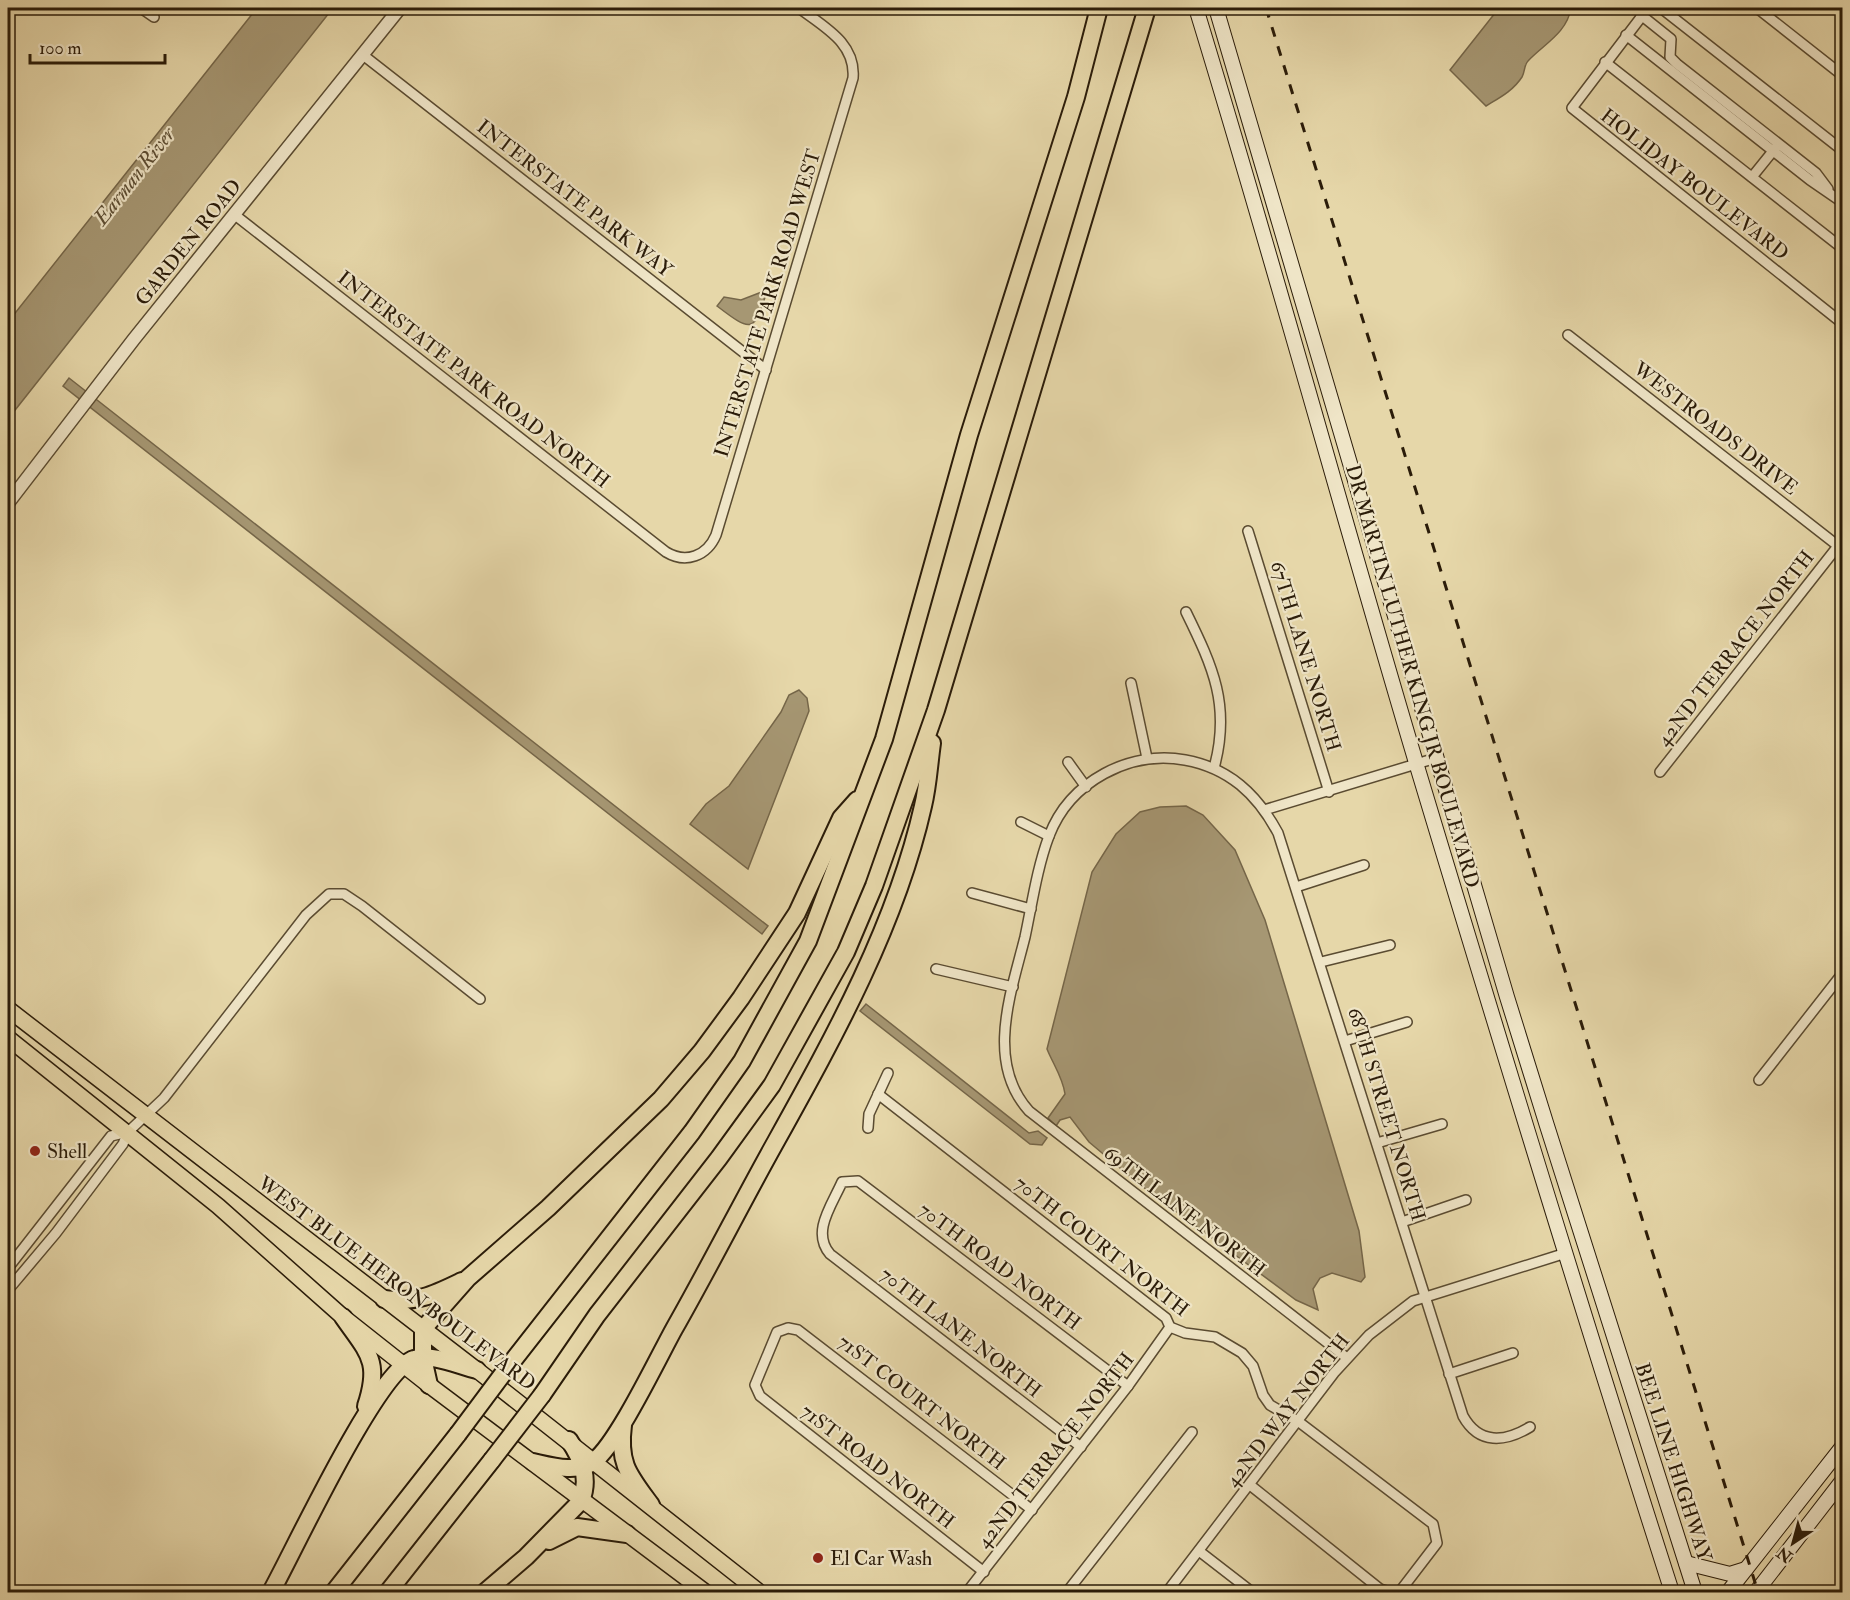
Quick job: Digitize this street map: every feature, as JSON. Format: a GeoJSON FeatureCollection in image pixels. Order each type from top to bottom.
{"type":"FeatureCollection","features":[{"type":"Feature","properties":{"kind":"highway"},"geometry":{"type":"LineString","coordinates":[[334,1593],[458,1434],[507,1367],[692,1132],[742,1060],[808,941],[884,739],[969,435],[1076,97],[1099,8]]}},
{"type":"Feature","properties":{"kind":"highway"},"geometry":{"type":"LineString","coordinates":[[388,1593],[542,1395],[597,1315],[726,1149],[772,1084],[846,952],[874,886],[936,710],[1147,8]]}},
{"type":"Feature","properties":{"kind":"highway"},"geometry":{"type":"LineString","coordinates":[[485,1593],[526,1557],[581,1501],[589,1464],[624,1419],[819,1065],[858,986],[895,896],[923,806],[936,710]]}},
{"type":"Feature","properties":{"kind":"highway"},"geometry":{"type":"LineString","coordinates":[[429,1384],[423,1358],[423,1329],[468,1278],[548,1208],[661,1099],[702,1052],[741,998],[796,913],[841,818],[864,792]]}},
{"type":"Feature","properties":{"kind":"highway"},"geometry":{"type":"LineString","coordinates":[[384,1299],[412,1301],[428,1297],[468,1278]]}},
{"type":"Feature","properties":{"kind":"highway"},"geometry":{"type":"LineString","coordinates":[[343,1317],[369,1354],[374,1367],[371,1389],[357,1432]]}},
{"type":"Feature","properties":{"kind":"highway"},"geometry":{"type":"LineString","coordinates":[[271,1593],[357,1432],[386,1384],[412,1359],[423,1358],[477,1370]]}},
{"type":"Feature","properties":{"kind":"highway"},"geometry":{"type":"LineString","coordinates":[[624,1419],[620,1449],[625,1464],[651,1505]]}},
{"type":"Feature","properties":{"kind":"highway"},"geometry":{"type":"LineString","coordinates":[[569,1440],[589,1464]]}},
{"type":"Feature","properties":{"kind":"highway"},"geometry":{"type":"LineString","coordinates":[[532,1462],[557,1468],[589,1464]]}},
{"type":"Feature","properties":{"kind":"highway"},"geometry":{"type":"LineString","coordinates":[[526,1557],[556,1536],[578,1527],[627,1534]]}},
{"type":"Feature","properties":{"kind":"main road","name":"DR MARTIN LUTHER KING JR BOULEVARD"},"geometry":{"type":"LineString","coordinates":[[1196,8],[1273,261],[1417,765],[1595,1355],[1672,1593]]}},
{"type":"Feature","properties":{"kind":"main road","name":"DR MARTIN LUTHER KING JR BOULEVARD"},"geometry":{"type":"LineString","coordinates":[[1216,8],[1259,147],[1504,989],[1615,1343]]}},
{"type":"Feature","properties":{"kind":"main road"},"geometry":{"type":"LineString","coordinates":[[1202,27],[1217,45],[1244,139],[1259,147]]}},
{"type":"Feature","properties":{"kind":"main road","name":"WEST BLUE HERON BOULEVARD"},"geometry":{"type":"LineString","coordinates":[[8,1010],[569,1440]]}},
{"type":"Feature","properties":{"kind":"main road"},"geometry":{"type":"LineString","coordinates":[[8,1038],[128,1132],[403,1366],[705,1593]]}},
{"type":"Feature","properties":{"kind":"main road","name":"BEE LINE HIGHWAY"},"geometry":{"type":"LineString","coordinates":[[1615,1343],[1695,1593]]}},
{"type":"Feature","properties":{"kind":"main road"},"geometry":{"type":"LineString","coordinates":[[1728,1593],[1842,1447]]}},
{"type":"Feature","properties":{"kind":"main road"},"geometry":{"type":"LineString","coordinates":[[589,1464],[651,1505],[759,1593]]}},
{"type":"Feature","properties":{"kind":"main road"},"geometry":{"type":"LineString","coordinates":[[1756,1593],[1842,1481]]}},
{"type":"Feature","properties":{"kind":"main road"},"geometry":{"type":"LineString","coordinates":[[1686,1563],[1730,1574],[1746,1569]]}},
{"type":"Feature","properties":{"kind":"street"},"geometry":{"type":"LineString","coordinates":[[141,8],[154,17]]}},
{"type":"Feature","properties":{"kind":"street","name":"GARDEN ROAD"},"geometry":{"type":"LineString","coordinates":[[8,503],[80,407],[400,8]]}},
{"type":"Feature","properties":{"kind":"street","name":"INTERSTATE PARK ROAD WEST"},"geometry":{"type":"LineString","coordinates":[[695,556],[706,550],[716,535],[853,78],[853,64],[848,51],[837,37],[799,8]]}},
{"type":"Feature","properties":{"kind":"street"},"geometry":{"type":"LineString","coordinates":[[1661,8],[1842,150]]}},
{"type":"Feature","properties":{"kind":"street"},"geometry":{"type":"LineString","coordinates":[[1757,8],[1842,75]]}},
{"type":"Feature","properties":{"kind":"street"},"geometry":{"type":"LineString","coordinates":[[1842,202],[1677,64],[1670,57],[1671,39],[1644,11],[1605,62],[1842,248]]}},
{"type":"Feature","properties":{"kind":"street"},"geometry":{"type":"LineString","coordinates":[[1626,35],[1776,147]]}},
{"type":"Feature","properties":{"kind":"street","name":"INTERSTATE PARK WAY"},"geometry":{"type":"LineString","coordinates":[[363,55],[766,370]]}},
{"type":"Feature","properties":{"kind":"street","name":"HOLIDAY BOULEVARD"},"geometry":{"type":"LineString","coordinates":[[1605,62],[1577,98],[1572,108],[1576,114],[1841,318]]}},
{"type":"Feature","properties":{"kind":"street"},"geometry":{"type":"LineString","coordinates":[[1752,177],[1776,147]]}},
{"type":"Feature","properties":{"kind":"street","name":"INTERSTATE PARK ROAD NORTH"},"geometry":{"type":"LineString","coordinates":[[235,215],[666,552],[677,557],[695,556]]}},
{"type":"Feature","properties":{"kind":"street","name":"WESTROADS DRIVE"},"geometry":{"type":"LineString","coordinates":[[1568,335],[1840,548]]}},
{"type":"Feature","properties":{"kind":"street","name":"67TH LANE NORTH"},"geometry":{"type":"LineString","coordinates":[[1248,531],[1329,792]]}},
{"type":"Feature","properties":{"kind":"street","name":"42ND TERRACE NORTH"},"geometry":{"type":"LineString","coordinates":[[1660,772],[1840,548]]}},
{"type":"Feature","properties":{"kind":"street"},"geometry":{"type":"LineString","coordinates":[[1186,612],[1203,649],[1218,694],[1222,734],[1214,768]]}},
{"type":"Feature","properties":{"kind":"street"},"geometry":{"type":"LineString","coordinates":[[1131,683],[1147,758]]}},
{"type":"Feature","properties":{"kind":"street","name":"68TH STREET NORTH"},"geometry":{"type":"LineString","coordinates":[[1010,1083],[1004,1046],[1013,987],[1049,836],[1063,812],[1086,787],[1119,765],[1147,758],[1176,758],[1214,768],[1236,779],[1264,810],[1278,833],[1321,962],[1463,1416],[1473,1430],[1485,1437],[1498,1439],[1512,1437],[1530,1427]]}},
{"type":"Feature","properties":{"kind":"street"},"geometry":{"type":"LineString","coordinates":[[1264,810],[1436,758]]}},
{"type":"Feature","properties":{"kind":"street"},"geometry":{"type":"LineString","coordinates":[[1068,762],[1086,787]]}},
{"type":"Feature","properties":{"kind":"street"},"geometry":{"type":"LineString","coordinates":[[1021,822],[1049,836]]}},
{"type":"Feature","properties":{"kind":"street"},"geometry":{"type":"LineString","coordinates":[[1296,887],[1364,865]]}},
{"type":"Feature","properties":{"kind":"street"},"geometry":{"type":"LineString","coordinates":[[972,893],[1031,909]]}},
{"type":"Feature","properties":{"kind":"street"},"geometry":{"type":"LineString","coordinates":[[8,1290],[56,1233],[123,1144],[128,1132],[164,1098],[306,915],[329,894],[344,894],[362,906],[480,999]]}},
{"type":"Feature","properties":{"kind":"street"},"geometry":{"type":"LineString","coordinates":[[1321,962],[1390,945]]}},
{"type":"Feature","properties":{"kind":"street"},"geometry":{"type":"LineString","coordinates":[[936,969],[1013,987]]}},
{"type":"Feature","properties":{"kind":"street"},"geometry":{"type":"LineString","coordinates":[[1759,1080],[1842,974]]}},
{"type":"Feature","properties":{"kind":"street"},"geometry":{"type":"LineString","coordinates":[[1345,1041],[1407,1022]]}},
{"type":"Feature","properties":{"kind":"street"},"geometry":{"type":"LineString","coordinates":[[868,1128],[869,1114],[888,1073]]}},
{"type":"Feature","properties":{"kind":"street","name":"69TH LANE NORTH"},"geometry":{"type":"LineString","coordinates":[[1010,1083],[1024,1106],[1036,1117],[1347,1358]]}},
{"type":"Feature","properties":{"kind":"street","name":"70TH COURT NORTH"},"geometry":{"type":"LineString","coordinates":[[878,1094],[1166,1318],[1170,1327],[1185,1333],[1215,1337],[1242,1353],[1253,1366],[1263,1395],[1270,1405],[1299,1422],[1428,1520],[1436,1530],[1437,1544],[1401,1590],[1391,1593]]}},
{"type":"Feature","properties":{"kind":"street"},"geometry":{"type":"LineString","coordinates":[[1377,1143],[1442,1124]]}},
{"type":"Feature","properties":{"kind":"street"},"geometry":{"type":"LineString","coordinates":[[8,1268],[111,1136],[128,1132]]}},
{"type":"Feature","properties":{"kind":"street","name":"70TH ROAD NORTH"},"geometry":{"type":"LineString","coordinates":[[823,1243],[822,1226],[842,1182],[858,1181],[1128,1386]]}},
{"type":"Feature","properties":{"kind":"street"},"geometry":{"type":"LineString","coordinates":[[1402,1222],[1466,1200]]}},
{"type":"Feature","properties":{"kind":"street","name":"70TH LANE NORTH"},"geometry":{"type":"LineString","coordinates":[[823,1243],[831,1254],[1081,1448]]}},
{"type":"Feature","properties":{"kind":"street","name":"42ND WAY NORTH"},"geometry":{"type":"LineString","coordinates":[[1167,1593],[1347,1358],[1389,1317],[1413,1301],[1566,1253]]}},
{"type":"Feature","properties":{"kind":"street","name":"42ND TERRACE NORTH"},"geometry":{"type":"LineString","coordinates":[[967,1593],[1081,1448],[1170,1327]]}},
{"type":"Feature","properties":{"kind":"street","name":"71ST COURT NORTH"},"geometry":{"type":"LineString","coordinates":[[755,1385],[777,1332],[788,1328],[798,1330],[1032,1510]]}},
{"type":"Feature","properties":{"kind":"street"},"geometry":{"type":"LineString","coordinates":[[1449,1374],[1513,1353]]}},
{"type":"Feature","properties":{"kind":"street","name":"71ST ROAD NORTH"},"geometry":{"type":"LineString","coordinates":[[755,1385],[760,1396],[984,1572]]}},
{"type":"Feature","properties":{"kind":"street"},"geometry":{"type":"LineString","coordinates":[[1067,1593],[1192,1432]]}},
{"type":"Feature","properties":{"kind":"street"},"geometry":{"type":"LineString","coordinates":[[1250,1485],[1380,1589],[1391,1593]]}},
{"type":"Feature","properties":{"kind":"street"},"geometry":{"type":"LineString","coordinates":[[1199,1551],[1252,1593]]}},
{"type":"Feature","properties":{"kind":"street"},"geometry":{"type":"LineString","coordinates":[[8,1588],[14,1593]]}},
{"type":"Feature","properties":{"kind":"water","name":"Earman River"},"geometry":{"type":"Polygon","coordinates":[[[257,8],[333,8],[8,419],[8,322],[257,8]]]}},
{"type":"Feature","properties":{"kind":"water"},"geometry":{"type":"Polygon","coordinates":[[[1499,8],[1571,8],[1569,17],[1560,31],[1528,61],[1518,82],[1506,94],[1486,106],[1450,70],[1499,8]]]}},
{"type":"Feature","properties":{"kind":"water"},"geometry":{"type":"Polygon","coordinates":[[[767,290],[759,315],[750,324],[737,321],[717,306],[724,297],[741,300],[767,290]]]}},
{"type":"Feature","properties":{"kind":"water"},"geometry":{"type":"Polygon","coordinates":[[[69,378],[768,926],[762,934],[63,386],[69,378]]]}},
{"type":"Feature","properties":{"kind":"water"},"geometry":{"type":"Polygon","coordinates":[[[799,690],[807,698],[809,711],[748,869],[690,824],[706,804],[729,786],[781,712],[789,695],[799,690]]]}},
{"type":"Feature","properties":{"kind":"water"},"geometry":{"type":"Polygon","coordinates":[[[1186,806],[1203,815],[1235,850],[1265,920],[1359,1231],[1365,1277],[1361,1282],[1332,1273],[1320,1278],[1313,1289],[1318,1310],[1296,1300],[1139,1184],[1089,1142],[1070,1117],[1060,1120],[1056,1126],[1048,1118],[1065,1094],[1047,1049],[1092,872],[1116,834],[1140,812],[1160,807],[1186,806]]]}},
{"type":"Feature","properties":{"kind":"water"},"geometry":{"type":"Polygon","coordinates":[[[866,1004],[1029,1133],[1038,1131],[1047,1138],[1042,1145],[1030,1144],[860,1011],[866,1004]]]}},
{"type":"Feature","properties":{"kind":"railway"},"geometry":{"type":"LineString","coordinates":[[1266,8],[1758,1592]]}},
{"type":"Feature","properties":{"kind":"place","name":"Shell"},"geometry":{"type":"Point","coordinates":[35,1151]}},
{"type":"Feature","properties":{"kind":"place","name":"El Car Wash"},"geometry":{"type":"Point","coordinates":[818,1558]}}]}
